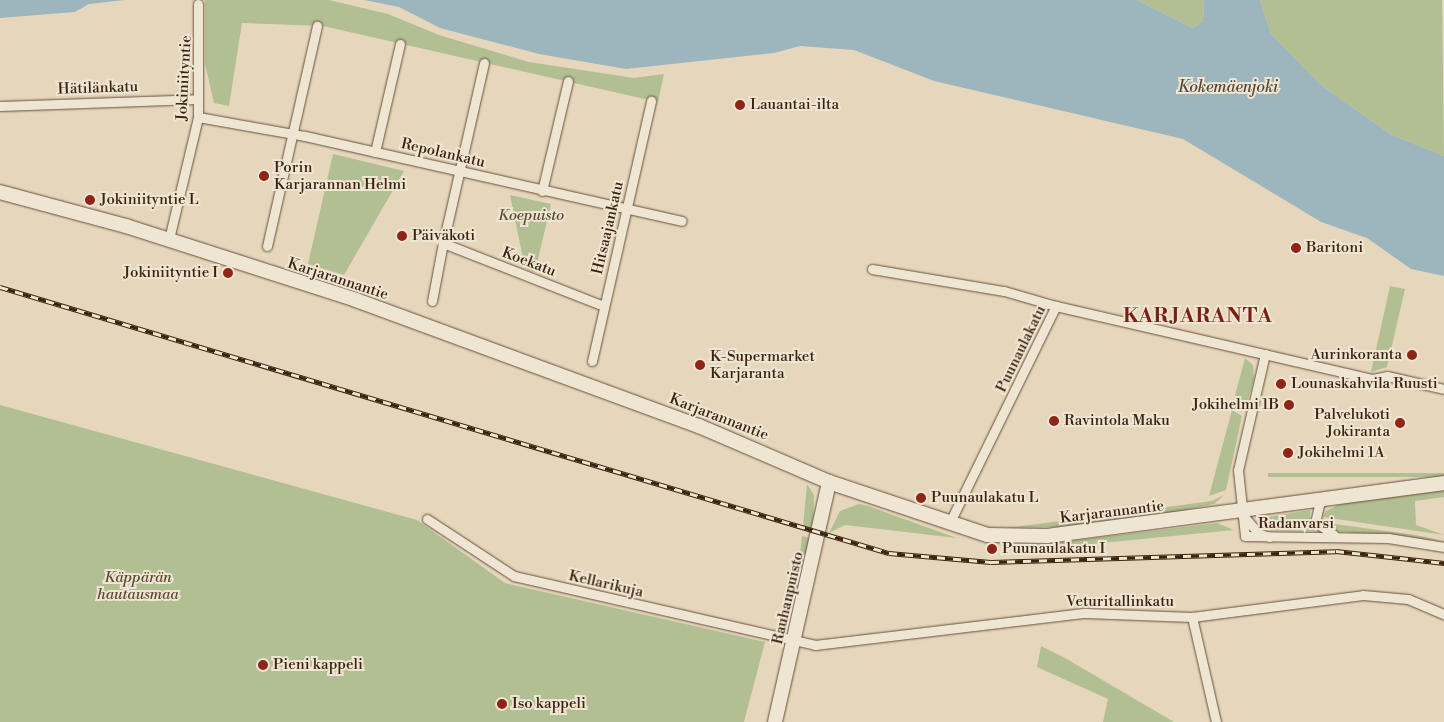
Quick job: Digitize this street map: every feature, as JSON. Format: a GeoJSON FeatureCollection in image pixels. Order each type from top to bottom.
{"type":"FeatureCollection","features":[{"type":"Feature","properties":{"kind":"main road","name":"Karjarannantie"},"geometry":{"type":"LineString","coordinates":[[0,192],[169,240],[356,300],[706,429],[829,482],[950,524],[1014,538],[1240,512],[1444,483]]}},
{"type":"Feature","properties":{"kind":"main road","name":"Rauhanpuisto"},"geometry":{"type":"LineString","coordinates":[[775,722],[829,482]]}},
{"type":"Feature","properties":{"kind":"street","name":"Jokiniityntie"},"geometry":{"type":"LineString","coordinates":[[169,240],[198,117],[198,4]]}},
{"type":"Feature","properties":{"kind":"street"},"geometry":{"type":"LineString","coordinates":[[267,246],[317,26]]}},
{"type":"Feature","properties":{"kind":"street"},"geometry":{"type":"LineString","coordinates":[[375,152],[400,44]]}},
{"type":"Feature","properties":{"kind":"street"},"geometry":{"type":"LineString","coordinates":[[432,301],[443,243],[484,64]]}},
{"type":"Feature","properties":{"kind":"street"},"geometry":{"type":"LineString","coordinates":[[542,190],[568,82]]}},
{"type":"Feature","properties":{"kind":"street","name":"Hätilänkatu"},"geometry":{"type":"LineString","coordinates":[[0,106],[197,99]]}},
{"type":"Feature","properties":{"kind":"street","name":"Hitsaajankatu"},"geometry":{"type":"LineString","coordinates":[[592,361],[651,101]]}},
{"type":"Feature","properties":{"kind":"street","name":"Repolankatu"},"geometry":{"type":"LineString","coordinates":[[198,117],[292,133],[682,221]]}},
{"type":"Feature","properties":{"kind":"street","name":"Koekatu"},"geometry":{"type":"LineString","coordinates":[[443,243],[604,306]]}},
{"type":"Feature","properties":{"kind":"street"},"geometry":{"type":"LineString","coordinates":[[872,269],[1004,291],[1056,306]]}},
{"type":"Feature","properties":{"kind":"street","name":"Puunaulakatu"},"geometry":{"type":"LineString","coordinates":[[950,524],[1056,306],[1372,378],[1387,376],[1444,389]]}},
{"type":"Feature","properties":{"kind":"street"},"geometry":{"type":"LineString","coordinates":[[1240,512],[1238,470],[1265,354]]}},
{"type":"Feature","properties":{"kind":"street","name":"Radanvarsi"},"geometry":{"type":"LineString","coordinates":[[1320,501],[1315,522],[1322,530],[1342,538]]}},
{"type":"Feature","properties":{"kind":"street","name":"Radanvarsi"},"geometry":{"type":"LineString","coordinates":[[1240,512],[1245,536],[1276,539],[1388,538],[1444,546]]}},
{"type":"Feature","properties":{"kind":"street","name":"Kellarikuja"},"geometry":{"type":"LineString","coordinates":[[427,519],[514,576],[794,641]]}},
{"type":"Feature","properties":{"kind":"street","name":"Veturitallinkatu"},"geometry":{"type":"LineString","coordinates":[[794,641],[832,644],[1085,613],[1192,617],[1364,595],[1408,599],[1444,614]]}},
{"type":"Feature","properties":{"kind":"street"},"geometry":{"type":"LineString","coordinates":[[1192,617],[1216,722]]}},
{"type":"Feature","properties":{"kind":"green space"},"geometry":{"type":"Polygon","coordinates":[[[205,0],[329,0],[388,14],[439,35],[529,62],[634,78],[664,74],[658,102],[323,26],[242,23],[229,106],[214,103],[205,64],[205,0]]]}},
{"type":"Feature","properties":{"kind":"green space"},"geometry":{"type":"Polygon","coordinates":[[[1137,0],[1204,0],[1203,21],[1193,28],[1137,0]]]}},
{"type":"Feature","properties":{"kind":"green space"},"geometry":{"type":"Polygon","coordinates":[[[1260,0],[1442,0],[1444,156],[1392,135],[1322,86],[1271,34],[1260,0]]]}},
{"type":"Feature","properties":{"kind":"green space"},"geometry":{"type":"Polygon","coordinates":[[[333,154],[404,171],[344,275],[308,264],[333,154]]]}},
{"type":"Feature","properties":{"kind":"green space","name":"Koepuisto"},"geometry":{"type":"Polygon","coordinates":[[[510,195],[551,204],[535,272],[525,268],[510,195]]]}},
{"type":"Feature","properties":{"kind":"green space"},"geometry":{"type":"Polygon","coordinates":[[[1390,286],[1405,289],[1387,367],[1371,372],[1390,286]]]}},
{"type":"Feature","properties":{"kind":"green space"},"geometry":{"type":"Polygon","coordinates":[[[1245,358],[1253,365],[1254,379],[1247,402],[1234,399],[1245,358]]]}},
{"type":"Feature","properties":{"kind":"green space","name":"Käppärän hautausmaa"},"geometry":{"type":"Polygon","coordinates":[[[0,405],[417,520],[505,583],[765,642],[744,722],[0,722],[0,405]]]}},
{"type":"Feature","properties":{"kind":"green space"},"geometry":{"type":"Polygon","coordinates":[[[1232,410],[1242,416],[1226,490],[1209,496],[1232,410]]]}},
{"type":"Feature","properties":{"kind":"green space"},"geometry":{"type":"Polygon","coordinates":[[[1268,473],[1444,473],[1444,477],[1268,477],[1268,473]]]}},
{"type":"Feature","properties":{"kind":"green space"},"geometry":{"type":"Polygon","coordinates":[[[807,484],[814,495],[813,530],[803,527],[807,484]]]}},
{"type":"Feature","properties":{"kind":"green space"},"geometry":{"type":"Polygon","coordinates":[[[1444,489],[1444,497],[1415,501],[1416,525],[1444,535],[1323,517],[1326,511],[1344,502],[1444,489]]]}},
{"type":"Feature","properties":{"kind":"green space"},"geometry":{"type":"Polygon","coordinates":[[[1224,495],[1214,504],[1162,515],[1059,527],[1007,528],[1212,501],[1224,495]]]}},
{"type":"Feature","properties":{"kind":"green space"},"geometry":{"type":"Polygon","coordinates":[[[859,504],[957,538],[845,525],[829,533],[840,511],[859,504]]]}},
{"type":"Feature","properties":{"kind":"green space"},"geometry":{"type":"Polygon","coordinates":[[[1310,510],[1310,520],[1270,523],[1269,517],[1310,510]]]}},
{"type":"Feature","properties":{"kind":"green space"},"geometry":{"type":"Polygon","coordinates":[[[1320,522],[1415,535],[1444,541],[1333,531],[1320,522]]]}},
{"type":"Feature","properties":{"kind":"green space"},"geometry":{"type":"Polygon","coordinates":[[[1217,523],[1234,530],[1030,550],[1003,549],[1217,523]]]}},
{"type":"Feature","properties":{"kind":"green space"},"geometry":{"type":"Polygon","coordinates":[[[1312,524],[1315,531],[1263,530],[1312,524]]]}},
{"type":"Feature","properties":{"kind":"green space"},"geometry":{"type":"Polygon","coordinates":[[[802,536],[812,539],[800,589],[796,589],[802,536]]]}},
{"type":"Feature","properties":{"kind":"green space"},"geometry":{"type":"Polygon","coordinates":[[[1041,646],[1174,722],[1103,722],[1108,699],[1037,667],[1041,646]]]}},
{"type":"Feature","properties":{"kind":"water"},"geometry":{"type":"Polygon","coordinates":[[[0,0],[125,0],[89,4],[75,12],[0,18],[0,0]]]}},
{"type":"Feature","properties":{"kind":"water","name":"Kokemäenjoki"},"geometry":{"type":"Polygon","coordinates":[[[364,0],[1137,0],[1193,28],[1203,21],[1204,0],[1260,0],[1271,34],[1322,86],[1392,135],[1444,156],[1444,276],[1411,269],[1367,238],[1321,222],[1183,139],[934,81],[854,50],[800,46],[774,53],[626,69],[539,54],[440,28],[399,7],[364,0]]]}},
{"type":"Feature","properties":{"kind":"railway"},"geometry":{"type":"LineString","coordinates":[[0,287],[889,553],[991,562],[1336,551],[1444,563]]}},
{"type":"Feature","properties":{"kind":"place","name":"Lauantai-ilta"},"geometry":{"type":"Point","coordinates":[740,105]}},
{"type":"Feature","properties":{"kind":"place","name":"Porin Karjarannan Helmi"},"geometry":{"type":"Point","coordinates":[264,176]}},
{"type":"Feature","properties":{"kind":"place","name":"Jokiniityntie L"},"geometry":{"type":"Point","coordinates":[90,200]}},
{"type":"Feature","properties":{"kind":"place","name":"Päiväkoti"},"geometry":{"type":"Point","coordinates":[402,236]}},
{"type":"Feature","properties":{"kind":"place","name":"Baritoni"},"geometry":{"type":"Point","coordinates":[1296,248]}},
{"type":"Feature","properties":{"kind":"place","name":"Jokiniityntie I"},"geometry":{"type":"Point","coordinates":[228,273]}},
{"type":"Feature","properties":{"kind":"place","name":"Aurinkoranta"},"geometry":{"type":"Point","coordinates":[1412,355]}},
{"type":"Feature","properties":{"kind":"place","name":"K-Supermarket Karjaranta"},"geometry":{"type":"Point","coordinates":[700,365]}},
{"type":"Feature","properties":{"kind":"place","name":"Lounaskahvila Ruusti"},"geometry":{"type":"Point","coordinates":[1281,384]}},
{"type":"Feature","properties":{"kind":"place","name":"Jokihelmi 1B"},"geometry":{"type":"Point","coordinates":[1289,405]}},
{"type":"Feature","properties":{"kind":"place","name":"Ravintola Maku"},"geometry":{"type":"Point","coordinates":[1054,421]}},
{"type":"Feature","properties":{"kind":"place","name":"Palvelukoti Jokiranta"},"geometry":{"type":"Point","coordinates":[1400,423]}},
{"type":"Feature","properties":{"kind":"place","name":"Jokihelmi 1A"},"geometry":{"type":"Point","coordinates":[1288,453]}},
{"type":"Feature","properties":{"kind":"place","name":"Puunaulakatu L"},"geometry":{"type":"Point","coordinates":[921,498]}},
{"type":"Feature","properties":{"kind":"place","name":"Puunaulakatu I"},"geometry":{"type":"Point","coordinates":[992,549]}},
{"type":"Feature","properties":{"kind":"place","name":"Pieni kappeli"},"geometry":{"type":"Point","coordinates":[263,665]}},
{"type":"Feature","properties":{"kind":"place","name":"Iso kappeli"},"geometry":{"type":"Point","coordinates":[502,704]}},
{"type":"Feature","properties":{"kind":"district","name":"KARJARANTA"},"geometry":{"type":"Point","coordinates":[1198,316]}}]}
